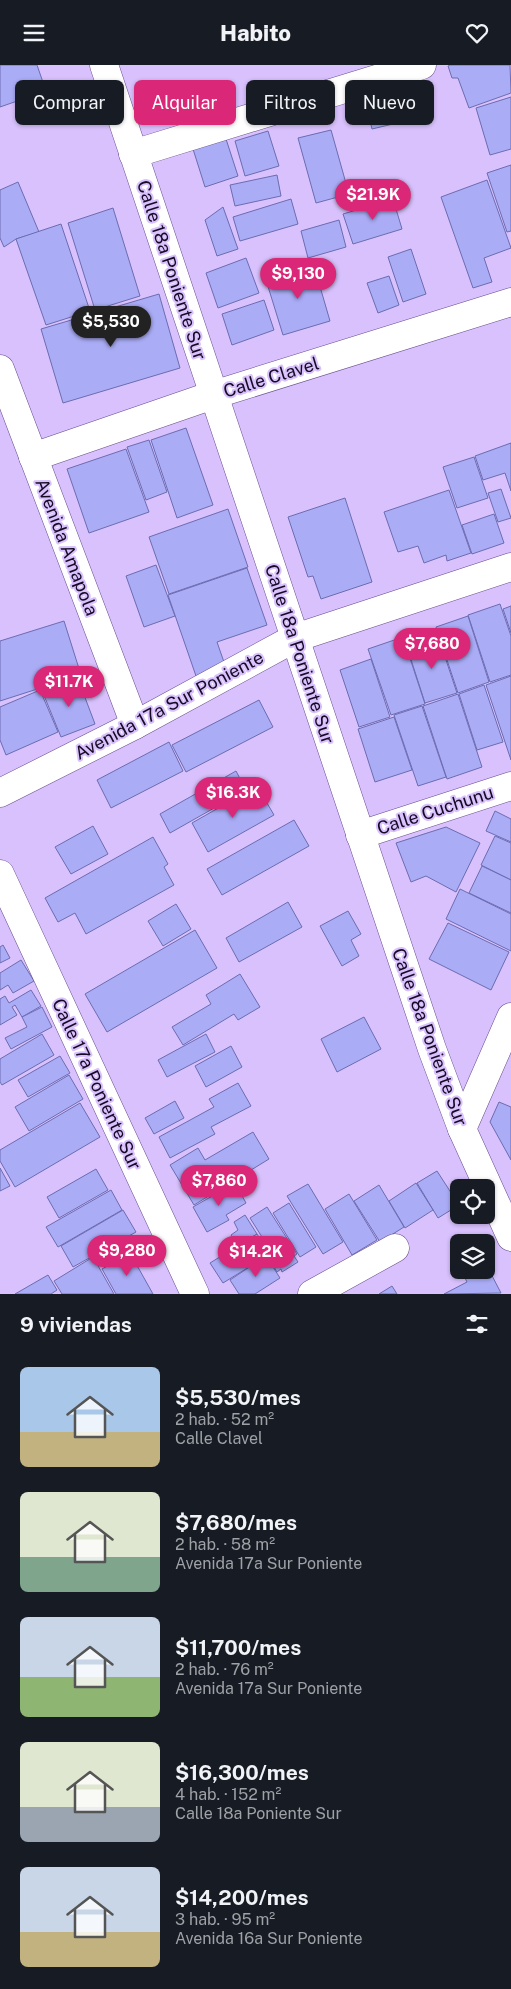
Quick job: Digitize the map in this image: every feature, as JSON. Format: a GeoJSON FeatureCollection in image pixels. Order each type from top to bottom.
{"type":"FeatureCollection","features":[{"type":"Feature","properties":{"kind":"street","name":"Calle 18a Poniente Sur"},"geometry":{"type":"LineString","coordinates":[[104,65],[432,1049],[462,1129],[511,1237]]}},
{"type":"Feature","properties":{"kind":"street"},"geometry":{"type":"LineString","coordinates":[[133,154],[422,65]]}},
{"type":"Feature","properties":{"kind":"street","name":"Calle Clavel"},"geometry":{"type":"LineString","coordinates":[[33,457],[213,395],[511,302]]}},
{"type":"Feature","properties":{"kind":"street","name":"Avenida Amapola"},"geometry":{"type":"LineString","coordinates":[[0,369],[135,725]]}},
{"type":"Feature","properties":{"kind":"street","name":"Avenida 17a Sur Poniente"},"geometry":{"type":"LineString","coordinates":[[0,793],[135,725],[294,638],[511,567]]}},
{"type":"Feature","properties":{"kind":"street","name":"Calle Cuchunu"},"geometry":{"type":"LineString","coordinates":[[360,835],[511,786]]}},
{"type":"Feature","properties":{"kind":"street","name":"Calle 17a Poniente Sur"},"geometry":{"type":"LineString","coordinates":[[0,874],[195,1294]]}},
{"type":"Feature","properties":{"kind":"street"},"geometry":{"type":"LineString","coordinates":[[462,1129],[511,1017]]}},
{"type":"Feature","properties":{"kind":"street"},"geometry":{"type":"LineString","coordinates":[[312,1294],[395,1248]]}},
{"type":"Feature","properties":{"kind":"building"},"geometry":{"type":"Polygon","coordinates":[[[0,65],[37,65],[42,80],[15,80],[15,102],[0,107],[0,65]]]}},
{"type":"Feature","properties":{"kind":"building"},"geometry":{"type":"Polygon","coordinates":[[[510,65],[511,93],[469,108],[458,78],[452,78],[448,66],[510,65]]]}},
{"type":"Feature","properties":{"kind":"building"},"geometry":{"type":"Polygon","coordinates":[[[511,97],[511,149],[490,155],[476,108],[511,97]]]}},
{"type":"Feature","properties":{"kind":"building"},"geometry":{"type":"Polygon","coordinates":[[[371,125],[389,125],[372,129],[371,125]]]}},
{"type":"Feature","properties":{"kind":"building"},"geometry":{"type":"Polygon","coordinates":[[[331,130],[349,194],[316,203],[298,138],[331,130]]]}},
{"type":"Feature","properties":{"kind":"building"},"geometry":{"type":"Polygon","coordinates":[[[268,131],[279,166],[245,176],[235,141],[268,131]]]}},
{"type":"Feature","properties":{"kind":"building"},"geometry":{"type":"Polygon","coordinates":[[[226,139],[238,176],[205,187],[193,149],[226,139]]]}},
{"type":"Feature","properties":{"kind":"building"},"geometry":{"type":"Polygon","coordinates":[[[511,165],[511,231],[507,232],[487,173],[511,165]]]}},
{"type":"Feature","properties":{"kind":"building"},"geometry":{"type":"Polygon","coordinates":[[[277,175],[281,196],[235,206],[230,185],[277,175]]]}},
{"type":"Feature","properties":{"kind":"building"},"geometry":{"type":"Polygon","coordinates":[[[487,180],[511,248],[484,258],[492,282],[473,288],[441,197],[487,180]]]}},
{"type":"Feature","properties":{"kind":"building"},"geometry":{"type":"Polygon","coordinates":[[[18,182],[39,232],[16,239],[4,247],[0,238],[0,190],[18,182]]]}},
{"type":"Feature","properties":{"kind":"building"},"geometry":{"type":"Polygon","coordinates":[[[291,199],[298,224],[240,241],[233,217],[291,199]]]}},
{"type":"Feature","properties":{"kind":"building"},"geometry":{"type":"Polygon","coordinates":[[[393,199],[402,229],[353,244],[343,214],[393,199]]]}},
{"type":"Feature","properties":{"kind":"building"},"geometry":{"type":"Polygon","coordinates":[[[223,207],[238,249],[217,256],[205,220],[223,207]]]}},
{"type":"Feature","properties":{"kind":"building"},"geometry":{"type":"Polygon","coordinates":[[[113,208],[140,296],[95,310],[68,223],[113,208]]]}},
{"type":"Feature","properties":{"kind":"building"},"geometry":{"type":"Polygon","coordinates":[[[339,220],[346,247],[308,258],[301,231],[339,220]]]}},
{"type":"Feature","properties":{"kind":"building"},"geometry":{"type":"Polygon","coordinates":[[[61,224],[90,311],[46,325],[16,239],[61,224]]]}},
{"type":"Feature","properties":{"kind":"building"},"geometry":{"type":"Polygon","coordinates":[[[411,249],[426,294],[403,302],[388,257],[411,249]]]}},
{"type":"Feature","properties":{"kind":"building"},"geometry":{"type":"Polygon","coordinates":[[[246,258],[259,293],[218,308],[206,273],[246,258]]]}},
{"type":"Feature","properties":{"kind":"building"},"geometry":{"type":"Polygon","coordinates":[[[314,266],[330,321],[283,335],[266,280],[314,266]]]}},
{"type":"Feature","properties":{"kind":"building"},"geometry":{"type":"Polygon","coordinates":[[[389,276],[399,305],[378,313],[367,283],[389,276]]]}},
{"type":"Feature","properties":{"kind":"building"},"geometry":{"type":"Polygon","coordinates":[[[159,294],[180,368],[63,403],[41,329],[159,294]]]}},
{"type":"Feature","properties":{"kind":"building"},"geometry":{"type":"Polygon","coordinates":[[[264,300],[274,330],[232,345],[222,314],[264,300]]]}},
{"type":"Feature","properties":{"kind":"building"},"geometry":{"type":"Polygon","coordinates":[[[186,428],[213,505],[177,518],[151,440],[186,428]]]}},
{"type":"Feature","properties":{"kind":"building"},"geometry":{"type":"Polygon","coordinates":[[[149,440],[167,492],[146,500],[127,447],[149,440]]]}},
{"type":"Feature","properties":{"kind":"building"},"geometry":{"type":"Polygon","coordinates":[[[511,443],[511,491],[505,473],[483,480],[475,456],[511,443]]]}},
{"type":"Feature","properties":{"kind":"building"},"geometry":{"type":"Polygon","coordinates":[[[126,449],[149,512],[89,533],[67,469],[126,449]]]}},
{"type":"Feature","properties":{"kind":"building"},"geometry":{"type":"Polygon","coordinates":[[[474,457],[488,498],[457,508],[443,467],[474,457]]]}},
{"type":"Feature","properties":{"kind":"building"},"geometry":{"type":"Polygon","coordinates":[[[501,489],[511,518],[498,522],[488,493],[501,489]]]}},
{"type":"Feature","properties":{"kind":"building"},"geometry":{"type":"Polygon","coordinates":[[[449,490],[471,553],[447,561],[446,555],[424,563],[418,546],[398,552],[384,512],[449,490]]]}},
{"type":"Feature","properties":{"kind":"building"},"geometry":{"type":"Polygon","coordinates":[[[345,498],[372,582],[321,599],[313,576],[308,577],[288,517],[345,498]]]}},
{"type":"Feature","properties":{"kind":"building"},"geometry":{"type":"Polygon","coordinates":[[[228,509],[248,567],[169,594],[149,537],[228,509]]]}},
{"type":"Feature","properties":{"kind":"building"},"geometry":{"type":"Polygon","coordinates":[[[494,514],[504,543],[472,554],[462,525],[494,514]]]}},
{"type":"Feature","properties":{"kind":"building"},"geometry":{"type":"Polygon","coordinates":[[[156,565],[175,616],[144,627],[126,576],[156,565]]]}},
{"type":"Feature","properties":{"kind":"building"},"geometry":{"type":"Polygon","coordinates":[[[247,568],[267,625],[217,642],[225,665],[196,676],[168,595],[247,568]]]}},
{"type":"Feature","properties":{"kind":"building"},"geometry":{"type":"Polygon","coordinates":[[[500,604],[511,636],[511,675],[490,682],[468,615],[500,604]]]}},
{"type":"Feature","properties":{"kind":"building"},"geometry":{"type":"Polygon","coordinates":[[[511,606],[511,633],[503,609],[511,606]]]}},
{"type":"Feature","properties":{"kind":"building"},"geometry":{"type":"Polygon","coordinates":[[[468,616],[489,682],[458,693],[436,627],[468,616]]]}},
{"type":"Feature","properties":{"kind":"building"},"geometry":{"type":"Polygon","coordinates":[[[64,621],[81,675],[0,701],[0,641],[64,621]]]}},
{"type":"Feature","properties":{"kind":"building"},"geometry":{"type":"Polygon","coordinates":[[[438,636],[457,693],[425,703],[407,647],[438,636]]]}},
{"type":"Feature","properties":{"kind":"building"},"geometry":{"type":"Polygon","coordinates":[[[403,637],[425,704],[391,715],[368,649],[403,637]]]}},
{"type":"Feature","properties":{"kind":"building"},"geometry":{"type":"Polygon","coordinates":[[[371,659],[390,717],[359,727],[340,670],[371,659]]]}},
{"type":"Feature","properties":{"kind":"building"},"geometry":{"type":"Polygon","coordinates":[[[511,676],[511,760],[486,685],[511,676]]]}},
{"type":"Feature","properties":{"kind":"building"},"geometry":{"type":"Polygon","coordinates":[[[78,679],[95,724],[61,737],[43,693],[78,679]]]}},
{"type":"Feature","properties":{"kind":"building"},"geometry":{"type":"Polygon","coordinates":[[[484,685],[503,742],[477,750],[459,694],[484,685]]]}},
{"type":"Feature","properties":{"kind":"building"},"geometry":{"type":"Polygon","coordinates":[[[40,690],[58,732],[6,755],[0,740],[0,707],[40,690]]]}},
{"type":"Feature","properties":{"kind":"building"},"geometry":{"type":"Polygon","coordinates":[[[458,694],[482,767],[447,779],[423,706],[458,694]]]}},
{"type":"Feature","properties":{"kind":"building"},"geometry":{"type":"Polygon","coordinates":[[[259,700],[273,727],[186,772],[172,745],[259,700]]]}},
{"type":"Feature","properties":{"kind":"building"},"geometry":{"type":"Polygon","coordinates":[[[422,706],[446,777],[418,786],[394,715],[422,706]]]}},
{"type":"Feature","properties":{"kind":"building"},"geometry":{"type":"Polygon","coordinates":[[[394,717],[412,770],[375,782],[358,729],[394,717]]]}},
{"type":"Feature","properties":{"kind":"building"},"geometry":{"type":"Polygon","coordinates":[[[169,742],[183,771],[111,808],[97,780],[169,742]]]}},
{"type":"Feature","properties":{"kind":"building"},"geometry":{"type":"Polygon","coordinates":[[[236,771],[246,790],[170,833],[160,814],[236,771]]]}},
{"type":"Feature","properties":{"kind":"building"},"geometry":{"type":"Polygon","coordinates":[[[257,786],[274,815],[208,852],[192,823],[257,786]]]}},
{"type":"Feature","properties":{"kind":"building"},"geometry":{"type":"Polygon","coordinates":[[[495,811],[511,819],[511,842],[486,831],[495,811]]]}},
{"type":"Feature","properties":{"kind":"building"},"geometry":{"type":"Polygon","coordinates":[[[294,820],[309,846],[222,895],[207,869],[294,820]]]}},
{"type":"Feature","properties":{"kind":"building"},"geometry":{"type":"Polygon","coordinates":[[[93,826],[108,854],[71,874],[55,847],[93,826]]]}},
{"type":"Feature","properties":{"kind":"building"},"geometry":{"type":"Polygon","coordinates":[[[446,827],[480,843],[456,892],[426,876],[411,882],[396,843],[446,827]]]}},
{"type":"Feature","properties":{"kind":"building"},"geometry":{"type":"Polygon","coordinates":[[[495,836],[511,843],[511,880],[481,865],[495,836]]]}},
{"type":"Feature","properties":{"kind":"building"},"geometry":{"type":"Polygon","coordinates":[[[153,837],[168,864],[164,867],[174,885],[86,934],[75,913],[58,922],[45,898],[153,837]]]}},
{"type":"Feature","properties":{"kind":"building"},"geometry":{"type":"Polygon","coordinates":[[[482,866],[511,880],[511,913],[469,893],[482,866]]]}},
{"type":"Feature","properties":{"kind":"building"},"geometry":{"type":"Polygon","coordinates":[[[460,889],[511,914],[511,951],[446,919],[460,889]]]}},
{"type":"Feature","properties":{"kind":"building"},"geometry":{"type":"Polygon","coordinates":[[[288,902],[302,927],[239,962],[226,938],[288,902]]]}},
{"type":"Feature","properties":{"kind":"building"},"geometry":{"type":"Polygon","coordinates":[[[176,904],[191,929],[163,946],[148,921],[176,904]]]}},
{"type":"Feature","properties":{"kind":"building"},"geometry":{"type":"Polygon","coordinates":[[[348,911],[361,934],[351,940],[359,956],[342,966],[320,926],[348,911]]]}},
{"type":"Feature","properties":{"kind":"building"},"geometry":{"type":"Polygon","coordinates":[[[448,923],[509,952],[491,990],[429,959],[448,923]]]}},
{"type":"Feature","properties":{"kind":"building"},"geometry":{"type":"Polygon","coordinates":[[[195,930],[217,968],[107,1032],[85,994],[195,930]]]}},
{"type":"Feature","properties":{"kind":"building"},"geometry":{"type":"Polygon","coordinates":[[[3,945],[10,958],[0,963],[0,947],[3,945]]]}},
{"type":"Feature","properties":{"kind":"building"},"geometry":{"type":"Polygon","coordinates":[[[21,960],[34,981],[13,993],[8,985],[0,990],[0,973],[21,960]]]}},
{"type":"Feature","properties":{"kind":"building"},"geometry":{"type":"Polygon","coordinates":[[[240,974],[260,1007],[238,1020],[234,1014],[183,1045],[172,1027],[211,1004],[206,995],[240,974]]]}},
{"type":"Feature","properties":{"kind":"building"},"geometry":{"type":"Polygon","coordinates":[[[31,990],[41,1006],[22,1017],[15,1005],[12,1007],[17,1015],[0,1025],[0,999],[5,996],[9,1003],[31,990]]]}},
{"type":"Feature","properties":{"kind":"building"},"geometry":{"type":"Polygon","coordinates":[[[42,1007],[52,1027],[11,1049],[5,1038],[27,1027],[22,1017],[42,1007]]]}},
{"type":"Feature","properties":{"kind":"building"},"geometry":{"type":"Polygon","coordinates":[[[364,1017],[381,1049],[337,1072],[321,1039],[364,1017]]]}},
{"type":"Feature","properties":{"kind":"building"},"geometry":{"type":"Polygon","coordinates":[[[42,1034],[54,1055],[2,1085],[0,1082],[0,1059],[42,1034]]]}},
{"type":"Feature","properties":{"kind":"building"},"geometry":{"type":"Polygon","coordinates":[[[206,1034],[215,1052],[167,1077],[158,1060],[206,1034]]]}},
{"type":"Feature","properties":{"kind":"building"},"geometry":{"type":"Polygon","coordinates":[[[231,1046],[242,1067],[206,1087],[195,1066],[231,1046]]]}},
{"type":"Feature","properties":{"kind":"building"},"geometry":{"type":"Polygon","coordinates":[[[60,1056],[70,1073],[28,1097],[18,1080],[60,1056]]]}},
{"type":"Feature","properties":{"kind":"building"},"geometry":{"type":"Polygon","coordinates":[[[69,1075],[83,1099],[29,1131],[15,1107],[69,1075]]]}},
{"type":"Feature","properties":{"kind":"building"},"geometry":{"type":"Polygon","coordinates":[[[238,1083],[251,1106],[211,1127],[215,1134],[170,1158],[159,1137],[214,1107],[209,1099],[238,1083]]]}},
{"type":"Feature","properties":{"kind":"building"},"geometry":{"type":"Polygon","coordinates":[[[175,1101],[184,1118],[154,1134],[145,1118],[175,1101]]]}},
{"type":"Feature","properties":{"kind":"building"},"geometry":{"type":"Polygon","coordinates":[[[499,1102],[511,1107],[511,1160],[490,1122],[499,1102]]]}},
{"type":"Feature","properties":{"kind":"building"},"geometry":{"type":"Polygon","coordinates":[[[80,1103],[100,1137],[15,1187],[0,1161],[0,1150],[80,1103]]]}},
{"type":"Feature","properties":{"kind":"building"},"geometry":{"type":"Polygon","coordinates":[[[253,1132],[269,1159],[194,1205],[170,1165],[198,1148],[205,1160],[253,1132]]]}},
{"type":"Feature","properties":{"kind":"building"},"geometry":{"type":"Polygon","coordinates":[[[0,1168],[10,1186],[0,1191],[0,1168]]]}},
{"type":"Feature","properties":{"kind":"building"},"geometry":{"type":"Polygon","coordinates":[[[96,1169],[108,1190],[59,1218],[47,1197],[96,1169]]]}},
{"type":"Feature","properties":{"kind":"building"},"geometry":{"type":"Polygon","coordinates":[[[437,1171],[450,1191],[450,1211],[438,1218],[417,1183],[437,1171]]]}},
{"type":"Feature","properties":{"kind":"building"},"geometry":{"type":"Polygon","coordinates":[[[235,1183],[246,1203],[226,1215],[229,1220],[207,1232],[193,1207],[235,1183]]]}},
{"type":"Feature","properties":{"kind":"building"},"geometry":{"type":"Polygon","coordinates":[[[416,1183],[433,1210],[405,1228],[389,1201],[416,1183]]]}},
{"type":"Feature","properties":{"kind":"building"},"geometry":{"type":"Polygon","coordinates":[[[308,1184],[343,1242],[323,1254],[287,1196],[308,1184]]]}},
{"type":"Feature","properties":{"kind":"building"},"geometry":{"type":"Polygon","coordinates":[[[379,1185],[404,1227],[380,1242],[354,1201],[379,1185]]]}},
{"type":"Feature","properties":{"kind":"building"},"geometry":{"type":"Polygon","coordinates":[[[111,1190],[122,1210],[58,1247],[46,1227],[111,1190]]]}},
{"type":"Feature","properties":{"kind":"building"},"geometry":{"type":"Polygon","coordinates":[[[349,1194],[377,1240],[352,1255],[325,1209],[349,1194]]]}},
{"type":"Feature","properties":{"kind":"building"},"geometry":{"type":"Polygon","coordinates":[[[289,1203],[316,1247],[300,1257],[273,1213],[289,1203]]]}},
{"type":"Feature","properties":{"kind":"building"},"geometry":{"type":"Polygon","coordinates":[[[267,1207],[297,1254],[294,1256],[298,1262],[282,1272],[281,1269],[277,1272],[267,1256],[272,1253],[250,1218],[267,1207]]]}},
{"type":"Feature","properties":{"kind":"building"},"geometry":{"type":"Polygon","coordinates":[[[123,1210],[136,1232],[73,1267],[61,1246],[123,1210]]]}},
{"type":"Feature","properties":{"kind":"building"},"geometry":{"type":"Polygon","coordinates":[[[245,1215],[257,1234],[237,1246],[231,1235],[238,1230],[234,1222],[245,1215]]]}},
{"type":"Feature","properties":{"kind":"building"},"geometry":{"type":"Polygon","coordinates":[[[257,1234],[270,1254],[223,1283],[210,1263],[257,1234]]]}},
{"type":"Feature","properties":{"kind":"building"},"geometry":{"type":"Polygon","coordinates":[[[130,1253],[153,1294],[116,1294],[102,1269],[130,1253]]]}},
{"type":"Feature","properties":{"kind":"building"},"geometry":{"type":"Polygon","coordinates":[[[266,1256],[280,1278],[255,1294],[239,1294],[230,1280],[266,1256]]]}},
{"type":"Feature","properties":{"kind":"building"},"geometry":{"type":"Polygon","coordinates":[[[93,1257],[114,1294],[62,1294],[54,1281],[93,1257]]]}},
{"type":"Feature","properties":{"kind":"building"},"geometry":{"type":"Polygon","coordinates":[[[48,1275],[57,1290],[51,1294],[15,1294],[48,1275]]]}},
{"type":"Feature","properties":{"kind":"building"},"geometry":{"type":"Polygon","coordinates":[[[466,1279],[494,1279],[501,1293],[444,1294],[467,1282],[466,1279]]]}},
{"type":"Feature","properties":{"kind":"building"},"geometry":{"type":"Polygon","coordinates":[[[392,1286],[397,1294],[379,1294],[392,1286]]]}}]}
